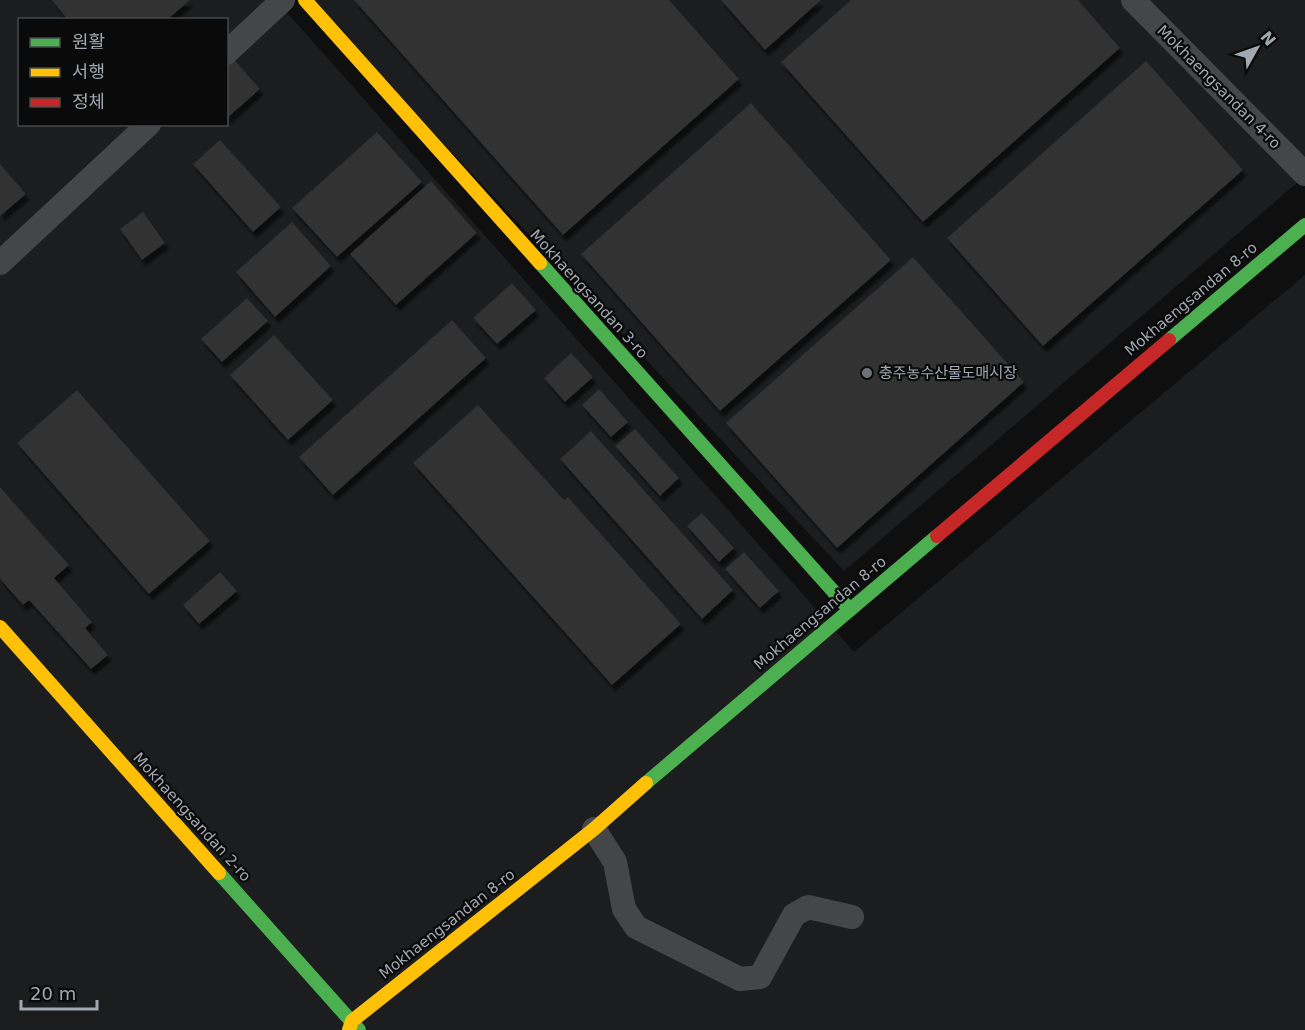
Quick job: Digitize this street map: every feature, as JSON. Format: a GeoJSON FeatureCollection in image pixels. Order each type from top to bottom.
{"type":"FeatureCollection","features":[{"type":"Feature","properties":{"kind":"street"},"geometry":{"type":"LineString","coordinates":[[228,51],[283,0]]}},
{"type":"Feature","properties":{"kind":"street","name":"Mokhaengsandan 3-ro"},"geometry":{"type":"LineString","coordinates":[[305,0],[850,610]]}},
{"type":"Feature","properties":{"kind":"street","name":"Mokhaengsandan 4-ro"},"geometry":{"type":"LineString","coordinates":[[1133,0],[1305,174]]}},
{"type":"Feature","properties":{"kind":"street"},"geometry":{"type":"LineString","coordinates":[[0,263],[147,126]]}},
{"type":"Feature","properties":{"kind":"street","name":"Mokhaengsandan 8-ro"},"geometry":{"type":"LineString","coordinates":[[354,1027],[594,829],[693,742],[1305,225]]}},
{"type":"Feature","properties":{"kind":"street","name":"Mokhaengsandan 2-ro"},"geometry":{"type":"LineString","coordinates":[[0,627],[354,1027]]}},
{"type":"Feature","properties":{"kind":"street"},"geometry":{"type":"LineString","coordinates":[[594,829],[615,862],[624,909],[636,927],[740,979],[760,977],[794,915],[808,907],[852,917]]}},
{"type":"Feature","properties":{"kind":"shaded area"},"geometry":{"type":"Polygon","coordinates":[[[0,0],[276,0],[854,652],[1305,275],[1305,1030],[0,1030],[0,0]]]}},
{"type":"Feature","properties":{"kind":"shaded area","name":"충주농수산물도매시장"},"geometry":{"type":"Polygon","coordinates":[[[311,0],[1305,0],[1305,176],[844,571],[311,0]]]}},
{"type":"Feature","properties":{"kind":"building"},"geometry":{"type":"Polygon","coordinates":[[[52,0],[190,0],[169,18],[66,18],[52,0]]]}},
{"type":"Feature","properties":{"kind":"building"},"geometry":{"type":"Polygon","coordinates":[[[354,0],[669,0],[739,79],[563,235],[354,0]]]}},
{"type":"Feature","properties":{"kind":"building"},"geometry":{"type":"Polygon","coordinates":[[[721,0],[821,0],[765,50],[721,0]]]}},
{"type":"Feature","properties":{"kind":"building"},"geometry":{"type":"Polygon","coordinates":[[[851,0],[1078,0],[1120,48],[923,222],[781,62],[851,0]]]}},
{"type":"Feature","properties":{"kind":"building"},"geometry":{"type":"Polygon","coordinates":[[[231,56],[260,89],[228,117],[228,58],[231,56]]]}},
{"type":"Feature","properties":{"kind":"building"},"geometry":{"type":"Polygon","coordinates":[[[1146,61],[1243,170],[1043,346],[947,238],[1146,61]]]}},
{"type":"Feature","properties":{"kind":"building"},"geometry":{"type":"Polygon","coordinates":[[[751,103],[891,260],[720,411],[581,254],[751,103]]]}},
{"type":"Feature","properties":{"kind":"building"},"geometry":{"type":"Polygon","coordinates":[[[377,132],[422,182],[337,257],[292,208],[377,132]]]}},
{"type":"Feature","properties":{"kind":"building"},"geometry":{"type":"Polygon","coordinates":[[[220,140],[281,207],[253,232],[193,164],[220,140]]]}},
{"type":"Feature","properties":{"kind":"building"},"geometry":{"type":"Polygon","coordinates":[[[0,164],[26,194],[0,216],[0,164]]]}},
{"type":"Feature","properties":{"kind":"building"},"geometry":{"type":"Polygon","coordinates":[[[431,181],[477,233],[396,305],[350,254],[431,181]]]}},
{"type":"Feature","properties":{"kind":"building"},"geometry":{"type":"Polygon","coordinates":[[[143,212],[165,243],[142,260],[120,229],[143,212]]]}},
{"type":"Feature","properties":{"kind":"building"},"geometry":{"type":"Polygon","coordinates":[[[292,222],[331,266],[275,317],[236,272],[292,222]]]}},
{"type":"Feature","properties":{"kind":"building"},"geometry":{"type":"Polygon","coordinates":[[[913,257],[1024,382],[837,548],[726,423],[913,257]]]}},
{"type":"Feature","properties":{"kind":"building"},"geometry":{"type":"Polygon","coordinates":[[[512,283],[536,310],[497,344],[473,318],[512,283]]]}},
{"type":"Feature","properties":{"kind":"building"},"geometry":{"type":"Polygon","coordinates":[[[247,298],[268,321],[222,362],[201,339],[247,298]]]}},
{"type":"Feature","properties":{"kind":"building"},"geometry":{"type":"Polygon","coordinates":[[[452,320],[486,358],[333,495],[299,457],[452,320]]]}},
{"type":"Feature","properties":{"kind":"building"},"geometry":{"type":"Polygon","coordinates":[[[274,335],[333,400],[288,440],[230,375],[274,335]]]}},
{"type":"Feature","properties":{"kind":"building"},"geometry":{"type":"Polygon","coordinates":[[[571,353],[593,377],[565,402],[544,378],[571,353]]]}},
{"type":"Feature","properties":{"kind":"building"},"geometry":{"type":"Polygon","coordinates":[[[599,389],[628,422],[611,437],[582,405],[599,389]]]}},
{"type":"Feature","properties":{"kind":"building"},"geometry":{"type":"Polygon","coordinates":[[[77,390],[210,541],[149,594],[17,443],[77,390]]]}},
{"type":"Feature","properties":{"kind":"building"},"geometry":{"type":"Polygon","coordinates":[[[478,405],[564,500],[568,497],[681,624],[612,685],[413,463],[478,405]]]}},
{"type":"Feature","properties":{"kind":"building"},"geometry":{"type":"Polygon","coordinates":[[[635,429],[679,478],[660,496],[615,446],[635,429]]]}},
{"type":"Feature","properties":{"kind":"building"},"geometry":{"type":"Polygon","coordinates":[[[591,431],[733,590],[702,619],[560,459],[591,431]]]}},
{"type":"Feature","properties":{"kind":"building"},"geometry":{"type":"Polygon","coordinates":[[[0,487],[69,565],[54,578],[92,622],[85,628],[108,655],[91,669],[29,600],[23,605],[0,579],[0,487]]]}},
{"type":"Feature","properties":{"kind":"building"},"geometry":{"type":"Polygon","coordinates":[[[702,513],[734,548],[719,562],[687,526],[702,513]]]}},
{"type":"Feature","properties":{"kind":"building"},"geometry":{"type":"Polygon","coordinates":[[[744,552],[779,591],[760,608],[725,569],[744,552]]]}},
{"type":"Feature","properties":{"kind":"building"},"geometry":{"type":"Polygon","coordinates":[[[220,572],[237,591],[199,624],[183,605],[220,572]]]}},
{"type":"Feature","properties":{"kind":"traffic: fast"},"geometry":{"type":"LineString","coordinates":[[1169,340],[1305,225]]}},
{"type":"Feature","properties":{"kind":"traffic: fast"},"geometry":{"type":"LineString","coordinates":[[540,263],[850,610]]}},
{"type":"Feature","properties":{"kind":"traffic: fast"},"geometry":{"type":"LineString","coordinates":[[646,783],[937,536]]}},
{"type":"Feature","properties":{"kind":"traffic: fast"},"geometry":{"type":"LineString","coordinates":[[219,873],[359,1030]]}},
{"type":"Feature","properties":{"kind":"traffic: slow"},"geometry":{"type":"LineString","coordinates":[[305,0],[540,263]]}},
{"type":"Feature","properties":{"kind":"traffic: slow"},"geometry":{"type":"LineString","coordinates":[[0,627],[219,873]]}},
{"type":"Feature","properties":{"kind":"traffic: slow"},"geometry":{"type":"LineString","coordinates":[[349,1030],[352,1021],[594,829],[646,783]]}},
{"type":"Feature","properties":{"kind":"traffic: jam"},"geometry":{"type":"LineString","coordinates":[[937,536],[1169,340]]}},
{"type":"Feature","properties":{"kind":"place","name":"충주농수산물도매시장"},"geometry":{"type":"Point","coordinates":[867,373]}}]}
